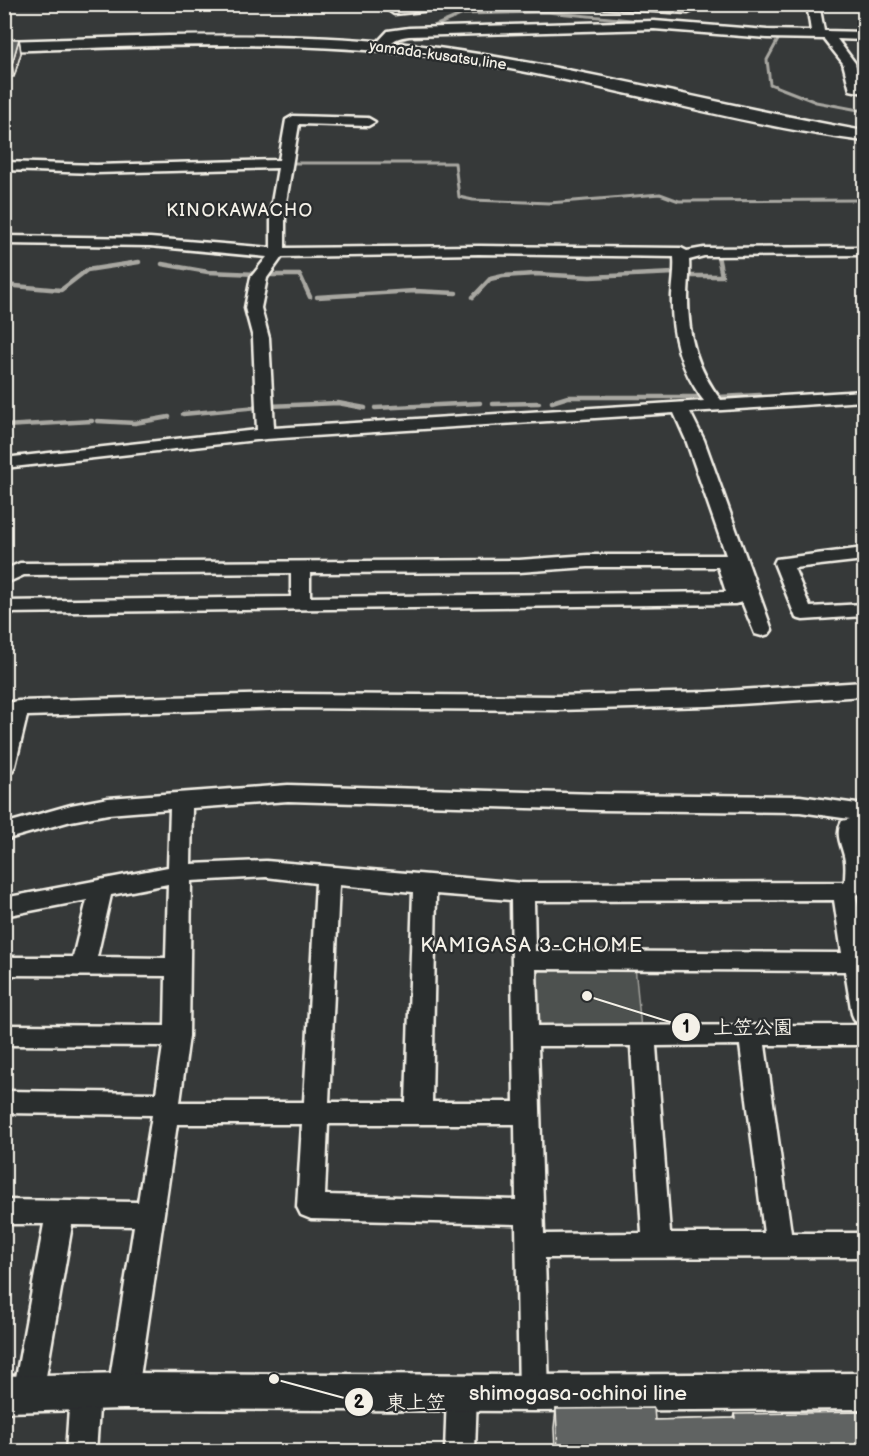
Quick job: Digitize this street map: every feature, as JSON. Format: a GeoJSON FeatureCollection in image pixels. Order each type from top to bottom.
{"type":"FeatureCollection","features":[{"type":"Feature","properties":{"kind":"main road","name":"yamada-kusatsu line"},"geometry":{"type":"LineString","coordinates":[[4,46],[218,39],[310,41],[380,46],[513,65],[754,116],[864,135]]}},
{"type":"Feature","properties":{"kind":"main road","name":"shimogasa-ochinoi line"},"geometry":{"type":"LineString","coordinates":[[16,1394],[85,1394],[123,1391],[462,1393],[864,1391]]}},
{"type":"Feature","properties":{"kind":"street"},"geometry":{"type":"LineString","coordinates":[[394,10],[452,4]]}},
{"type":"Feature","properties":{"kind":"street"},"geometry":{"type":"LineString","coordinates":[[603,4],[688,9],[691,9],[691,4]]}},
{"type":"Feature","properties":{"kind":"street"},"geometry":{"type":"LineString","coordinates":[[813,4],[822,35],[849,63],[855,87],[864,89]]}},
{"type":"Feature","properties":{"kind":"street"},"geometry":{"type":"LineString","coordinates":[[380,46],[392,34],[409,32],[654,25],[767,34],[864,36]]}},
{"type":"Feature","properties":{"kind":"street"},"geometry":{"type":"LineString","coordinates":[[849,63],[864,62]]}},
{"type":"Feature","properties":{"kind":"street"},"geometry":{"type":"LineString","coordinates":[[266,434],[261,338],[253,308],[260,277],[278,253],[278,208],[292,120],[368,122]]}},
{"type":"Feature","properties":{"kind":"street"},"geometry":{"type":"LineString","coordinates":[[4,166],[96,169],[286,164]]}},
{"type":"Feature","properties":{"kind":"street"},"geometry":{"type":"LineString","coordinates":[[4,240],[150,242],[278,253],[479,250],[681,253],[680,303],[688,364],[697,381],[716,405]]}},
{"type":"Feature","properties":{"kind":"street"},"geometry":{"type":"LineString","coordinates":[[682,257],[704,252],[864,251]]}},
{"type":"Feature","properties":{"kind":"street"},"geometry":{"type":"LineString","coordinates":[[4,463],[266,434],[864,396]]}},
{"type":"Feature","properties":{"kind":"street"},"geometry":{"type":"LineString","coordinates":[[680,408],[695,440],[732,561],[762,630]]}},
{"type":"Feature","properties":{"kind":"street"},"geometry":{"type":"LineString","coordinates":[[864,554],[783,563],[803,614],[864,610]]}},
{"type":"Feature","properties":{"kind":"street"},"geometry":{"type":"LineString","coordinates":[[4,607],[78,587],[240,567],[519,566],[588,561],[732,561]]}},
{"type":"Feature","properties":{"kind":"street"},"geometry":{"type":"LineString","coordinates":[[4,578],[20,569],[78,587],[300,604],[735,598],[737,596],[732,561]]}},
{"type":"Feature","properties":{"kind":"street"},"geometry":{"type":"LineString","coordinates":[[519,566],[526,600]]}},
{"type":"Feature","properties":{"kind":"street"},"geometry":{"type":"LineString","coordinates":[[300,604],[301,568]]}},
{"type":"Feature","properties":{"kind":"street"},"geometry":{"type":"LineString","coordinates":[[4,766],[12,709],[285,701],[557,703],[708,699],[864,689]]}},
{"type":"Feature","properties":{"kind":"street"},"geometry":{"type":"LineString","coordinates":[[4,832],[71,813],[108,806],[300,794],[597,802],[801,804],[864,813]]}},
{"type":"Feature","properties":{"kind":"street"},"geometry":{"type":"LineString","coordinates":[[123,1391],[177,1036],[181,800]]}},
{"type":"Feature","properties":{"kind":"street"},"geometry":{"type":"LineString","coordinates":[[4,906],[180,873],[266,869],[522,892],[844,891],[856,886],[856,860],[849,840],[850,827],[864,825]]}},
{"type":"Feature","properties":{"kind":"street"},"geometry":{"type":"LineString","coordinates":[[328,876],[311,1207],[530,1212]]}},
{"type":"Feature","properties":{"kind":"street"},"geometry":{"type":"LineString","coordinates":[[419,1114],[425,884]]}},
{"type":"Feature","properties":{"kind":"street"},"geometry":{"type":"LineString","coordinates":[[83,966],[101,889]]}},
{"type":"Feature","properties":{"kind":"street"},"geometry":{"type":"LineString","coordinates":[[844,891],[856,915],[856,962],[864,1014]]}},
{"type":"Feature","properties":{"kind":"street"},"geometry":{"type":"LineString","coordinates":[[522,892],[534,1393]]}},
{"type":"Feature","properties":{"kind":"street"},"geometry":{"type":"LineString","coordinates":[[524,960],[856,962]]}},
{"type":"Feature","properties":{"kind":"street"},"geometry":{"type":"LineString","coordinates":[[4,966],[178,968]]}},
{"type":"Feature","properties":{"kind":"street"},"geometry":{"type":"LineString","coordinates":[[4,1035],[177,1036]]}},
{"type":"Feature","properties":{"kind":"street"},"geometry":{"type":"LineString","coordinates":[[526,1035],[864,1035]]}},
{"type":"Feature","properties":{"kind":"street"},"geometry":{"type":"LineString","coordinates":[[643,1036],[657,1246]]}},
{"type":"Feature","properties":{"kind":"street"},"geometry":{"type":"LineString","coordinates":[[751,1036],[779,1245]]}},
{"type":"Feature","properties":{"kind":"street"},"geometry":{"type":"LineString","coordinates":[[4,1102],[315,1114],[527,1113]]}},
{"type":"Feature","properties":{"kind":"street"},"geometry":{"type":"LineString","coordinates":[[4,1212],[149,1214]]}},
{"type":"Feature","properties":{"kind":"street"},"geometry":{"type":"LineString","coordinates":[[16,1394],[60,1213]]}},
{"type":"Feature","properties":{"kind":"street"},"geometry":{"type":"LineString","coordinates":[[531,1246],[864,1245]]}},
{"type":"Feature","properties":{"kind":"street"},"geometry":{"type":"LineString","coordinates":[[460,1452],[462,1393]]}},
{"type":"Feature","properties":{"kind":"street"},"geometry":{"type":"LineString","coordinates":[[81,1452],[85,1394]]}},
{"type":"Feature","properties":{"kind":"shaded area"},"geometry":{"type":"Polygon","coordinates":[[[635,966],[641,1029],[545,1029],[537,1025],[536,968],[635,966]]]}},
{"type":"Feature","properties":{"kind":"building"},"geometry":{"type":"Polygon","coordinates":[[[4,39],[19,39],[12,64],[4,64],[4,39]]]}},
{"type":"Feature","properties":{"kind":"building"},"geometry":{"type":"Polygon","coordinates":[[[654,1408],[655,1420],[735,1418],[734,1414],[864,1412],[864,1452],[558,1452],[556,1409],[654,1408]]]}},
{"type":"Feature","properties":{"kind":"waterway"},"geometry":{"type":"LineString","coordinates":[[463,14],[464,4]]}},
{"type":"Feature","properties":{"kind":"waterway"},"geometry":{"type":"LineString","coordinates":[[463,14],[546,12],[652,22]]}},
{"type":"Feature","properties":{"kind":"waterway"},"geometry":{"type":"LineString","coordinates":[[396,42],[463,14]]}},
{"type":"Feature","properties":{"kind":"waterway"},"geometry":{"type":"LineString","coordinates":[[777,33],[779,38],[767,60],[770,84],[816,102],[864,111]]}},
{"type":"Feature","properties":{"kind":"waterway"},"geometry":{"type":"LineString","coordinates":[[114,165],[168,163]]}},
{"type":"Feature","properties":{"kind":"waterway"},"geometry":{"type":"LineString","coordinates":[[288,163],[455,163],[459,197],[473,200],[549,203],[660,194],[679,201],[864,200]]}},
{"type":"Feature","properties":{"kind":"waterway"},"geometry":{"type":"LineString","coordinates":[[689,276],[722,276],[718,256],[725,255]]}},
{"type":"Feature","properties":{"kind":"waterway"},"geometry":{"type":"LineString","coordinates":[[4,285],[61,290],[87,270],[139,262]]}},
{"type":"Feature","properties":{"kind":"waterway"},"geometry":{"type":"LineString","coordinates":[[162,264],[208,272],[257,274]]}},
{"type":"Feature","properties":{"kind":"waterway"},"geometry":{"type":"LineString","coordinates":[[473,297],[490,279],[503,276],[535,274],[590,277],[674,273]]}},
{"type":"Feature","properties":{"kind":"waterway"},"geometry":{"type":"LineString","coordinates":[[272,275],[300,275],[310,297]]}},
{"type":"Feature","properties":{"kind":"waterway"},"geometry":{"type":"LineString","coordinates":[[317,297],[415,291],[456,293]]}},
{"type":"Feature","properties":{"kind":"waterway"},"geometry":{"type":"LineString","coordinates":[[719,397],[760,395]]}},
{"type":"Feature","properties":{"kind":"waterway"},"geometry":{"type":"LineString","coordinates":[[552,402],[568,397],[701,397]]}},
{"type":"Feature","properties":{"kind":"waterway"},"geometry":{"type":"LineString","coordinates":[[270,406],[338,403],[365,408]]}},
{"type":"Feature","properties":{"kind":"waterway"},"geometry":{"type":"LineString","coordinates":[[375,408],[480,403]]}},
{"type":"Feature","properties":{"kind":"waterway"},"geometry":{"type":"LineString","coordinates":[[493,404],[539,403]]}},
{"type":"Feature","properties":{"kind":"waterway"},"geometry":{"type":"LineString","coordinates":[[183,414],[258,407]]}},
{"type":"Feature","properties":{"kind":"waterway"},"geometry":{"type":"LineString","coordinates":[[97,421],[135,423],[169,417]]}},
{"type":"Feature","properties":{"kind":"waterway"},"geometry":{"type":"LineString","coordinates":[[4,426],[92,421]]}},
{"type":"Feature","properties":{"kind":"place","name":"上笠公園"},"geometry":{"type":"Point","coordinates":[587,996]}},
{"type":"Feature","properties":{"kind":"place","name":"東上笠"},"geometry":{"type":"Point","coordinates":[274,1379]}},
{"type":"Feature","properties":{"kind":"district","name":"KINOKAWACHO"},"geometry":{"type":"Point","coordinates":[240,210]}},
{"type":"Feature","properties":{"kind":"district","name":"KAMIGASA 3-CHOME"},"geometry":{"type":"Point","coordinates":[532,945]}}]}
